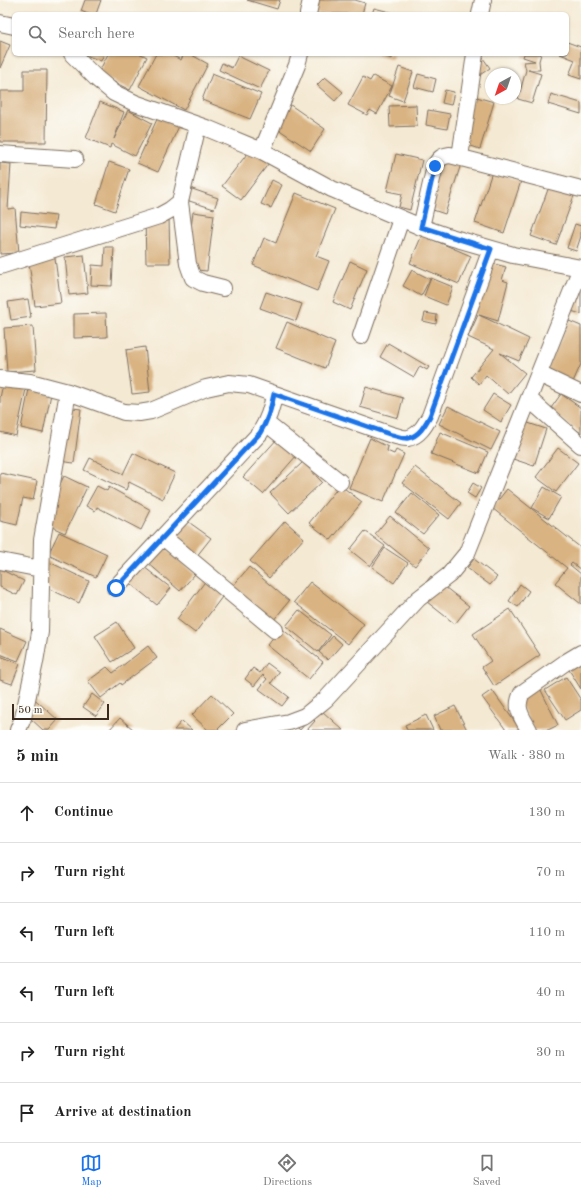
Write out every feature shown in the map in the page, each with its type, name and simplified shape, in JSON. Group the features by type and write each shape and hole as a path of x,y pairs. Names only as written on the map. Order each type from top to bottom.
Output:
{"street":[{"path":"309,12 312,0"},
{"path":"480,12 483,0"},
{"path":"0,23 12,26"},
{"path":"74,56 96,78 114,93 135,103 198,125 262,151 332,189 400,219 421,227 513,255 581,268 467,554 449,575 418,599 326,699 305,716 289,722 245,730"},
{"path":"262,151 298,65 300,56"},
{"path":"460,157 475,56"},
{"path":"198,125 180,202 188,264 193,278 203,283 223,288"},
{"path":"0,154 75,159"},
{"path":"421,227 435,166 439,159 444,156 450,155 460,157 581,189"},
{"path":"0,266 159,216 180,202"},
{"path":"361,336 400,219"},
{"path":"0,379 30,382 68,392 124,412 139,413 151,411 206,388 229,383 249,385 392,435 407,438 417,434 424,427 430,416 491,249"},
{"path":"539,374 581,394"},
{"path":"18,730 23,718 40,632 42,540 68,392"},
{"path":"116,588 260,433 271,412 274,394"},
{"path":"529,399 581,445"},
{"path":"266,423 340,482"},
{"path":"163,537 275,630"},
{"path":"0,561 42,568"},
{"path":"529,730 518,707 518,700 522,693 581,653"}],"building":[{"path":"85,0 101,0 97,12 81,11"},
{"path":"247,0 280,0 277,9"},
{"path":"313,0 355,0 365,3 363,12 310,12"},
{"path":"374,8 390,12 373,12"},
{"path":"0,41 10,45 0,68"},
{"path":"569,43 581,47 581,79 569,75 575,60 565,56 569,56"},
{"path":"88,56 103,56 101,61"},
{"path":"107,56 147,57 130,90 98,74"},
{"path":"155,56 173,56 181,60 183,56 194,56 208,64 184,110 139,86"},
{"path":"238,56 269,71 260,89 219,70 222,63 232,68"},
{"path":"382,56 393,56 392,59"},
{"path":"523,56 540,56 539,61 540,70 528,70 541,74 532,103 521,100 521,88 526,70 524,62 535,61"},
{"path":"483,58 490,68 485,68 485,71 474,79 467,69"},
{"path":"399,67 413,72 403,101 389,96"},
{"path":"24,70 47,70 46,142 0,142 0,91 24,91"},
{"path":"212,74 261,94 250,119 202,100"},
{"path":"418,74 436,79 433,92 414,87"},
{"path":"373,76 392,86 377,114 370,110 367,115 348,105 363,77 370,81"},
{"path":"325,77 343,92 335,101 317,85"},
{"path":"290,84 298,87 289,104 325,129 311,151 266,121"},
{"path":"445,90 454,92 451,105 442,103"},
{"path":"551,94 581,103 581,114 548,104"},
{"path":"473,96 485,99 485,104 493,104 480,149 459,142"},
{"path":"100,102 124,112 114,139 128,110 152,123 135,156 111,144 110,148 86,138"},
{"path":"416,105 417,126 390,127 389,106"},
{"path":"428,110 450,114 447,129 426,125"},
{"path":"158,117 179,126 158,172 137,163"},
{"path":"254,145 272,159 241,200 222,186"},
{"path":"396,154 422,160 410,210 399,207 402,194 387,191"},
{"path":"437,156 461,164 445,214 421,206"},
{"path":"109,162 129,169 115,211 96,204"},
{"path":"0,163 11,164 8,209 15,208 19,253 0,254"},
{"path":"492,172 521,181 504,233 475,223"},
{"path":"272,180 282,185 271,208 261,204"},
{"path":"550,184 575,193 556,245 531,236"},
{"path":"181,185 218,198 214,209 177,197"},
{"path":"296,193 335,209 316,256 329,261 317,291 253,265 264,238 276,243"},
{"path":"21,212 56,216 54,229 20,225"},
{"path":"193,212 214,215 207,271 186,269"},
{"path":"145,218 169,218 170,263 146,263"},
{"path":"575,224 581,226 581,236 576,251 567,248"},
{"path":"422,235 471,256 459,284 410,263"},
{"path":"105,247 114,247 112,286 91,285 92,265 104,266"},
{"path":"54,251 61,303 35,306 28,255"},
{"path":"84,255 88,293 69,295 65,257"},
{"path":"350,261 367,269 350,310 333,302"},
{"path":"487,262 506,267 502,280 508,282 498,321 479,315 529,339 519,361 500,353 525,373 508,394 486,375 479,384 471,377 494,349 468,337 478,315 473,314"},
{"path":"412,270 430,279 421,296 403,286"},
{"path":"581,276 581,314 568,310"},
{"path":"431,278 453,287 446,305 424,296"},
{"path":"266,292 302,304 296,321 260,308"},
{"path":"28,299 31,317 11,320 8,302"},
{"path":"106,313 107,337 74,338 74,314"},
{"path":"425,313 437,315 436,324 423,321"},
{"path":"569,321 581,326 581,364 573,382 547,370"},
{"path":"287,322 335,343 325,368 276,348"},
{"path":"33,326 36,370 7,372 4,328"},
{"path":"388,343 429,367 427,370 420,366 414,377 380,357"},
{"path":"145,347 150,392 132,394 126,350"},
{"path":"3,384 26,389 16,436 0,432 0,398"},
{"path":"366,387 403,398 398,418 360,407"},
{"path":"29,389 51,394 43,433 21,428"},
{"path":"493,394 511,405 501,422 483,410"},
{"path":"561,394 581,408 581,433 549,411"},
{"path":"57,406 81,409 74,463 51,460"},
{"path":"448,406 500,432 491,450 439,424"},
{"path":"519,420 546,429 534,466 507,457"},
{"path":"440,432 488,452 479,473 431,454"},
{"path":"278,438 297,455 263,494 243,477"},
{"path":"370,438 388,447 387,451 394,454 396,450 404,454 383,502 349,488"},
{"path":"558,448 578,463 556,492 536,477"},
{"path":"133,453 175,473 163,499 129,482 126,490 84,470 90,458 123,474"},
{"path":"303,462 322,482 289,513 270,493"},
{"path":"415,467 461,503 449,519 402,483"},
{"path":"0,473 37,481 33,500 23,498 17,525 0,521"},
{"path":"64,476 87,487 65,533 41,522"},
{"path":"473,483 481,488 475,498 467,493"},
{"path":"340,485 362,502 331,540 309,523"},
{"path":"97,486 107,491 109,487 151,510 141,530 97,507 95,511 86,506"},
{"path":"544,487 561,497 549,518 532,508"},
{"path":"507,489 581,548 581,570 572,563 570,565 581,574 581,604 555,583 567,568 492,508"},
{"path":"412,493 439,515 423,534 396,513"},
{"path":"390,516 429,548 415,566 375,534"},
{"path":"183,518 211,538 196,557 169,537"},
{"path":"285,521 304,538 269,578 250,561"},
{"path":"365,531 385,546 370,566 350,550"},
{"path":"59,532 107,554 96,577 48,555"},
{"path":"153,537 195,574 180,591 138,554"},
{"path":"385,548 408,563 394,583 372,567"},
{"path":"43,559 89,581 79,603 33,581"},
{"path":"474,559 497,577 490,585 467,568"},
{"path":"135,560 171,588 157,605 122,577"},
{"path":"249,567 289,601 273,621 232,587"},
{"path":"0,569 24,581 17,595 0,587"},
{"path":"431,576 469,606 455,624 417,594"},
{"path":"207,579 225,593 195,633 177,619"},
{"path":"310,582 364,624 348,644 294,602"},
{"path":"520,584 529,591 518,607 509,601"},
{"path":"510,609 540,655 494,686 482,667 491,661 473,634"},
{"path":"299,610 331,635 318,652 286,626"},
{"path":"117,622 134,648 112,662 95,636"},
{"path":"281,628 323,662 309,679 267,645"},
{"path":"0,629 27,641 18,661 0,654"},
{"path":"333,636 342,644 328,660 319,652"},
{"path":"148,646 157,658 101,698 88,681 107,667 113,673"},
{"path":"0,656 20,664 12,684 0,680"},
{"path":"581,656 581,689 566,665"},
{"path":"267,663 279,672 271,683 289,697 282,706 259,689 267,679 263,675 254,686 245,679 253,668 260,673"},
{"path":"566,677 581,700 581,710 565,720 545,690"},
{"path":"536,680 558,725 548,730 534,730 514,691"},
{"path":"492,690 519,728 516,730 506,730 482,697"},
{"path":"29,694 58,720 49,730 43,730 18,707"},
{"path":"92,694 105,704 96,716 83,707"},
{"path":"212,694 233,714 217,730 208,730 192,715"},
{"path":"311,701 343,730 307,730 315,721 311,717 300,730 292,723"},
{"path":"455,706 467,730 440,730 434,716"},
{"path":"426,715 433,730 407,730 405,725"},
{"path":"120,718 134,730 109,730"},
{"path":"182,721 192,730 174,730"}],"route":[{"path":"116,588 260,433 271,412 274,394 392,435 407,438 417,434 424,427 430,416 491,249 421,227 435,166"}]}
